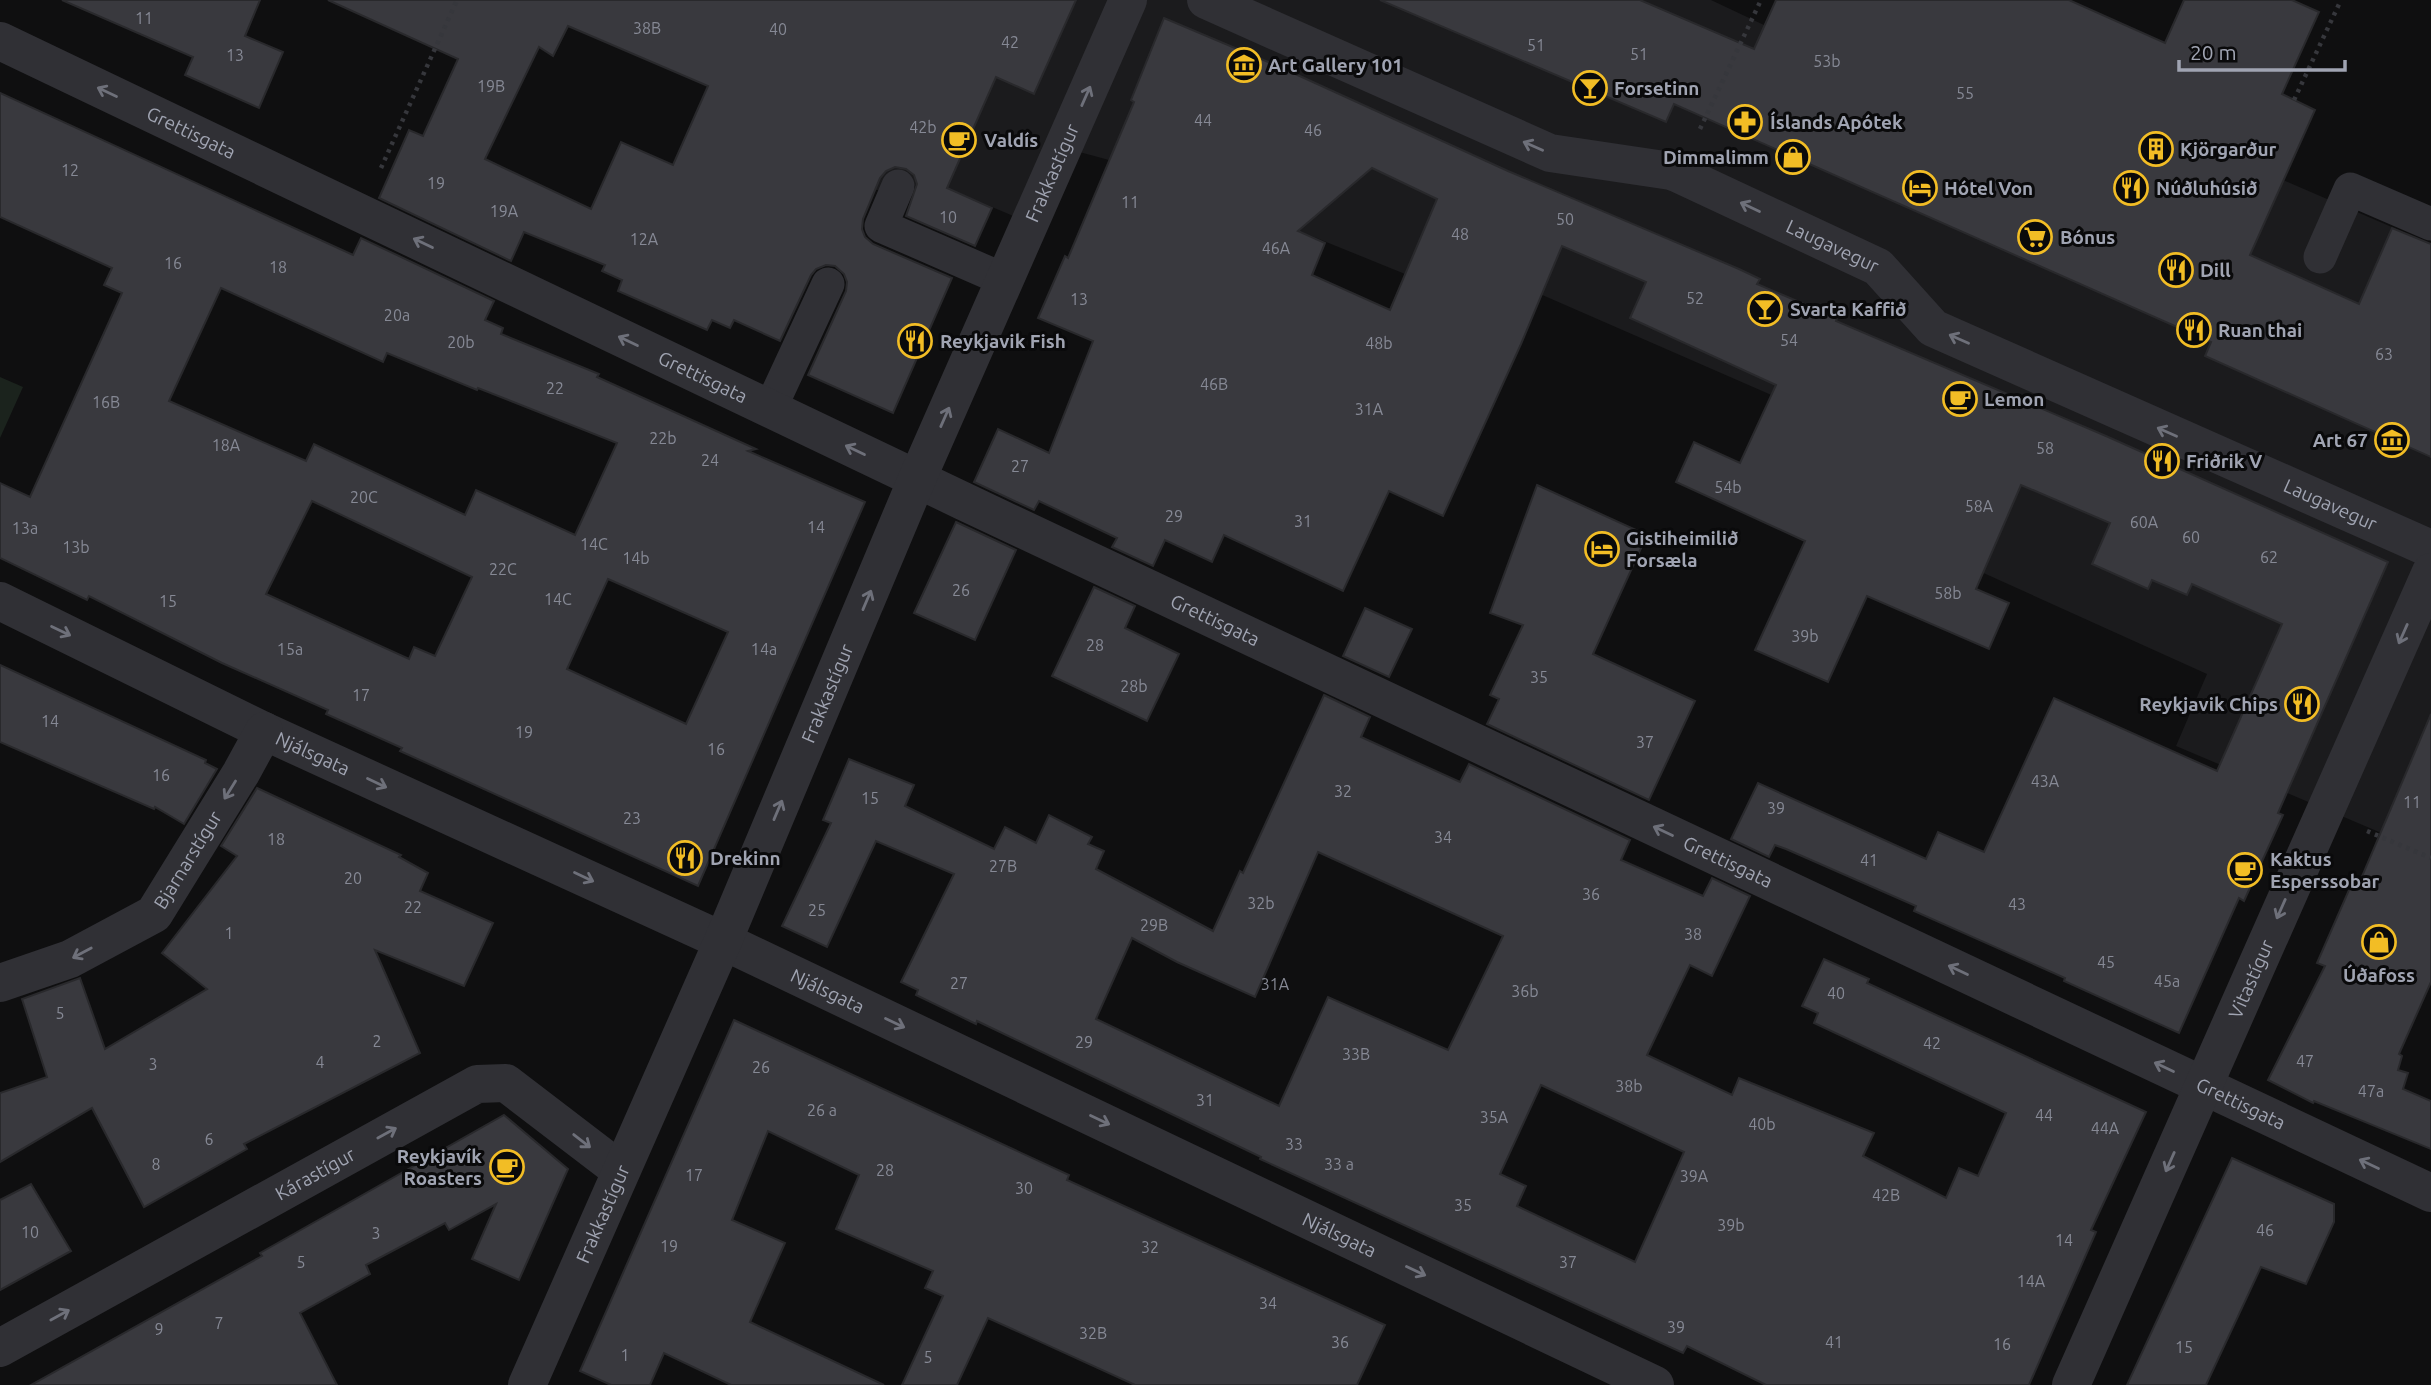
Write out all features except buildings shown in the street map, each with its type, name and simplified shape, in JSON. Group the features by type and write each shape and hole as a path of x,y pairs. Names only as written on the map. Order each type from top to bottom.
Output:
{"street":[{"name":"Frakkastígur","path":"527,1385 723,940 917,479 1128,0"},
{"name":"Laugavegur","path":"1206,0 1550,153 1679,174 1878,267 1933,328 2431,549"},
{"name":"Grettisgata","path":"0,41 917,479 2431,1193"},
{"name":"Vitastígur","path":"2071,1385 2431,572"},
{"name":"Njálsgata","path":"0,601 264,731 723,940 1655,1385"},
{"name":"Bjarnarstígur","path":"0,983 70,959 154,914 241,774 264,731"},
{"name":"Kárastígur","path":"0,1348 477,1084 506,1083 621,1171"}],"lane":[{"path":"898,186 881,226 1005,280"},
{"path":"2320,257 2350,189 2431,224"},
{"path":"770,409 828,284"}],"path":[{"path":"361,213 457,0"},
{"path":"1679,174 1761,0"},
{"path":"2294,100 2341,0"},
{"path":"2324,813 2431,858"}],"shaded area":[{"path":"737,0 1711,0 1764,25 1776,0 2069,0 2315,110 2283,180 2431,244 2431,854 2176,746 2207,674 1928,548 1751,439 1765,409 1780,415 1785,401 1483,269 1452,338 1389,310 1405,274 1245,209 1109,160 1072,150 1037,226 952,190 921,185 842,194"},
{"path":"0,377 23,387 0,438"}],"place":[{"name":"Art Gallery 101","path":"1244,65"},
{"name":"Forsetinn","path":"1590,88"},
{"name":"Íslands Apótek","path":"1745,122"},
{"name":"Valdís","path":"959,140"},
{"name":"Kjörgarður","path":"2156,149"},
{"name":"Dimmalimm","path":"1793,157"},
{"name":"Hótel Von","path":"1920,188"},
{"name":"Núðluhúsið","path":"2131,188"},
{"name":"Bónus","path":"2035,237"},
{"name":"Dill","path":"2176,270"},
{"name":"Svarta Kaffið","path":"1765,309"},
{"name":"Ruan thai","path":"2194,330"},
{"name":"Reykjavik Fish","path":"915,341"},
{"name":"Lemon","path":"1960,399"},
{"name":"Art 67","path":"2392,440"},
{"name":"Friðrik V","path":"2162,461"},
{"name":"Gistiheimilið Forsæla","path":"1602,549"},
{"name":"Reykjavik Chips","path":"2302,704"},
{"name":"Drekinn","path":"685,858"},
{"name":"Kaktus Esperssobar","path":"2245,870"},
{"name":"Úðafoss","path":"2379,942"},
{"name":"Reykjavík Roasters","path":"507,1167"}]}
